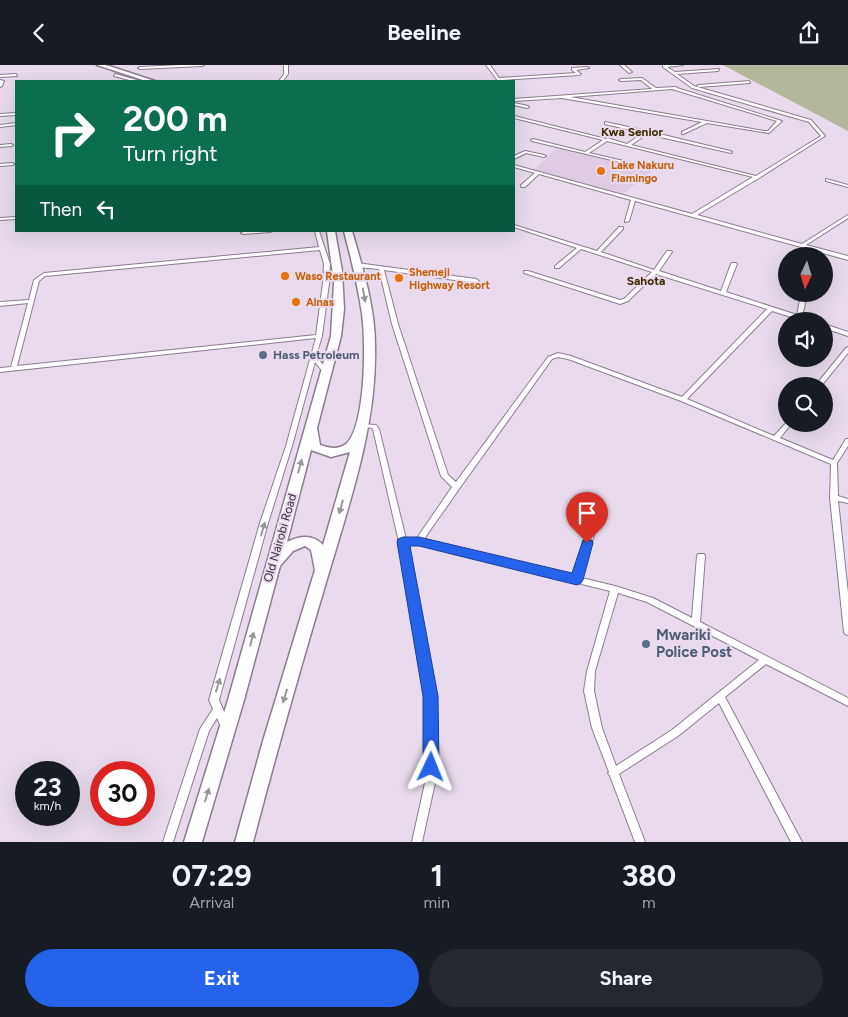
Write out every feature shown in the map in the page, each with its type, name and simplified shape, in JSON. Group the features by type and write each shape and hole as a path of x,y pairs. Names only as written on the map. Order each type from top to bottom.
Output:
{"highway":[{"path":"100,65 138,79"},
{"name":"Old Nairobi Road","path":"193,842 227,731 336,336 339,310 338,265 331,232"},
{"path":"244,842 259,784 331,546 362,428 370,360 370,335 364,293 348,232"},
{"path":"311,428 313,445 316,448 331,453 349,448 362,428"},
{"path":"271,571 282,551 295,543 305,542 316,547 320,556 322,571"}],"street":[{"path":"140,68 202,65"},
{"path":"282,80 286,74 286,65"},
{"path":"488,65 500,80 579,74 574,69 587,68"},
{"path":"622,65 630,72"},
{"path":"681,65 664,67 693,87 810,121 823,136 693,215"},
{"path":"675,73 718,70"},
{"path":"0,76 16,75"},
{"path":"115,75 138,79"},
{"path":"621,80 642,79 655,89"},
{"path":"0,81 2,81 0,86"},
{"path":"516,99 749,83"},
{"path":"672,88 778,120 802,118"},
{"path":"559,96 767,133 779,122 778,120"},
{"path":"515,104 527,107"},
{"path":"0,115 15,114"},
{"path":"515,117 757,177"},
{"path":"733,127 740,121"},
{"path":"683,133 706,122"},
{"path":"606,123 730,151"},
{"path":"0,126 15,124"},
{"path":"628,145 646,132"},
{"path":"586,153 608,139"},
{"path":"533,140 642,167"},
{"path":"0,146 11,145"},
{"path":"515,157 524,152 544,156"},
{"path":"0,165 12,164"},
{"path":"515,166 848,257"},
{"path":"523,186 538,173"},
{"path":"828,180 848,185"},
{"path":"627,221 633,199"},
{"path":"803,245 848,216"},
{"path":"0,219 15,218"},
{"path":"515,226 780,312"},
{"path":"598,253 621,229"},
{"path":"243,233 256,232"},
{"path":"227,731 214,700 264,523 289,446 319,336 327,278 327,264 317,232"},
{"path":"557,267 581,247"},
{"path":"14,368 37,280 44,275 322,248"},
{"path":"526,272 620,302 626,300 656,271 669,252"},
{"path":"723,293 734,264"},
{"path":"357,265 476,281"},
{"path":"381,268 395,324 445,476 456,487"},
{"path":"0,304 31,301"},
{"path":"683,400 771,309"},
{"path":"833,329 848,333"},
{"path":"0,370 319,336"},
{"path":"825,377 848,349"},
{"path":"419,541 456,487 553,356 558,355 569,357 683,400 834,463"},
{"path":"313,356 325,371"},
{"path":"362,428 370,425 376,429 403,542 430,696 432,733 430,783 417,842"},
{"path":"775,439 781,432"},
{"path":"848,441 834,463 834,498 848,632"},
{"path":"834,498 848,501"},
{"path":"577,580 598,506"},
{"path":"403,542 419,541 650,599 848,702"},
{"path":"696,624 701,556"},
{"path":"614,589 591,671 589,691 597,728 640,842"},
{"path":"613,773 676,733 765,659"},
{"path":"720,696 797,842"},
{"path":"168,842 205,729 217,711"}],"shaded area":[{"path":"557,147 653,170 623,194 532,170 540,165"}],"green space":[{"path":"723,65 848,65 848,131"}],"place":[{"name":"Lake Nakuru Flamingo","path":"601,171"},
{"name":"Waso Restaurant","path":"285,276"},
{"name":"Shemeji Highway Resort","path":"399,278"},
{"name":"Alnas","path":"296,302"},
{"name":"Hass Petroleum","path":"263,355"},
{"name":"Mwariki Police Post","path":"646,644"}],"district":[{"name":"Kwa Senior","path":"632,132"},
{"name":"Sahota","path":"646,281"}],"route":[{"path":"431,767 430,696 403,542 419,541 577,580 587,543"}]}
